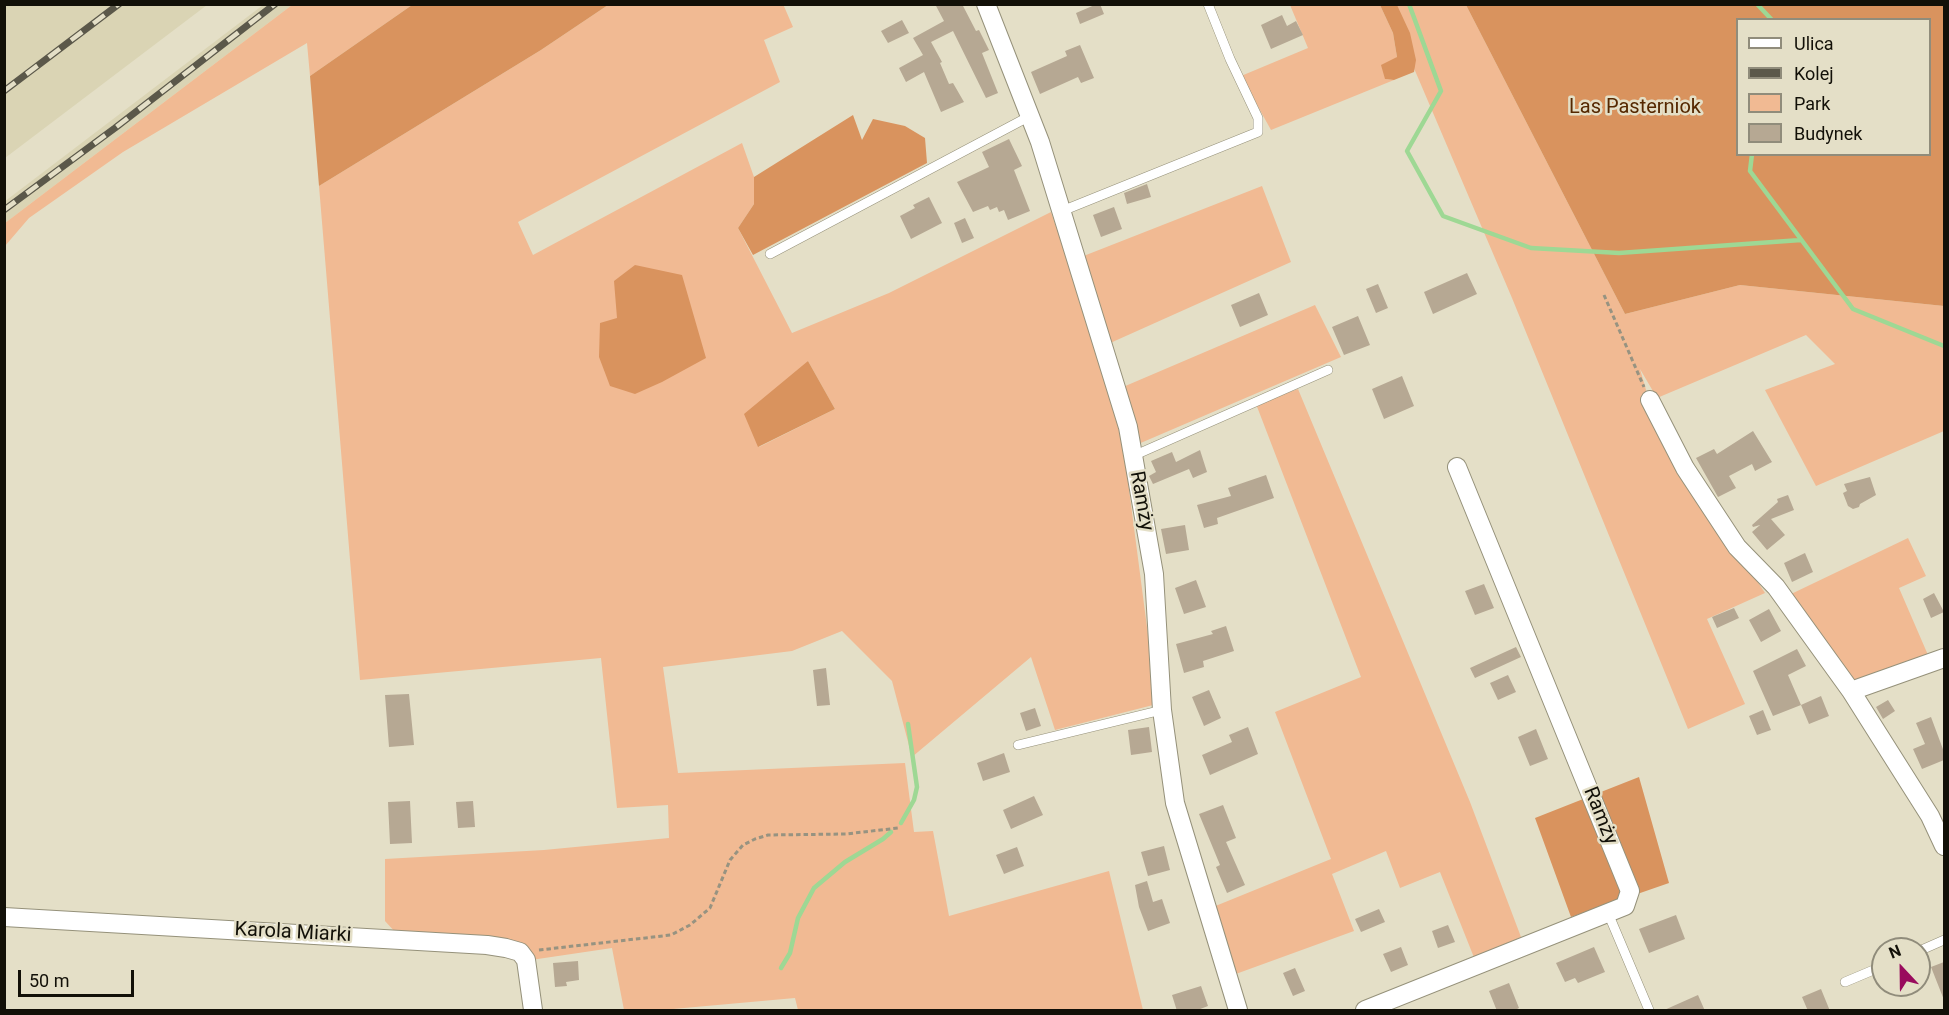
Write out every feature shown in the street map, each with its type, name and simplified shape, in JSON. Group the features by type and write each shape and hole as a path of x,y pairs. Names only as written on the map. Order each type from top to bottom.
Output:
{"street":[{"name":"Ramży","path":"986,4 1040,142 1128,427 1154,574 1162,710 1175,803 1238,1011"},
{"path":"1650,400 1685,468 1737,547 1776,587 1851,692 1930,816 1944,846"},
{"name":"Ramży","path":"1365,1011 1625,906 1630,891 1457,467"},
{"path":"1851,692 1944,658"},
{"name":"Karola Miarki","path":"4,917 487,945 520,952"},
{"path":"520,952 526,960 529,973 533,1011"}],"lane":[{"path":"1062,211 1258,132 1258,118 1230,59 1208,4"},
{"path":"770,254 1030,116"},
{"path":"1133,456 1328,370"},
{"path":"1018,745 1162,710"},
{"path":"1608,913 1649,1011"},
{"path":"1845,982 1871,971"}],"path":[{"path":"1604,295 1650,400"},
{"path":"520,952 671,935 690,925 710,908 730,860 743,845 755,839 768,835 846,834 897,828"}],"shaded area":[{"path":"5,4 207,4 207,5 5,158"},
{"path":"263,5 292,5 5,223 4,202"}],"green space":[{"path":"783,4 793,27 764,40 780,82 518,222 533,255 742,143 754,177 754,204 738,228 792,333 889,293 1051,212 1095,340 1121,428 1157,704 1055,730 1031,657 912,757 892,681 842,631 792,651 663,667 678,773 905,763 914,832 933,831 949,916 1109,871 1143,1010 798,1010 795,998 662,1010 624,1010 612,948 531,960 396,933 385,921 385,859 544,850 669,838 668,805 617,808 601,658 360,680 319,186 541,50 608,5","holes":["808,361 835,409 759,447"]},
{"path":"292,5 412,5 310,76 307,43 123,152 29,218 5,246 5,223"},
{"path":"412,5 608,5 541,50 319,186 310,76"},
{"path":"1290,5 1380,5 1393,33 1397,57 1385,79 1394,80 1271,130 1241,76 1308,48"},
{"path":"1380,5 1397,5 1410,33 1416,60 1414,72 1394,80 1385,79 1381,65 1397,57 1393,33"},
{"path":"1387,5 1466,5 1625,314 1740,285 1944,306 1944,431 1816,486 1765,390 1835,364 1806,335 1657,398 1640,369 1657,428 1765,593 1707,619 1745,704 1688,729 1512,298"},
{"name":"Las Pasterniok","path":"1466,5 1944,5 1944,306 1740,285 1625,314"},
{"path":"853,115 862,140 873,119 905,126 925,138 927,163 753,255 738,228 754,204 754,177"},
{"path":"1262,186 1291,262 1108,344 1081,257"},
{"path":"635,265 682,275 706,358 635,394 610,386 599,357 600,323 617,318 614,281"},
{"path":"1315,305 1341,357 1136,445 1123,387"},
{"path":"808,361 835,409 758,447 744,414"},
{"path":"1298,389 1470,802 1521,937 1475,960 1440,872 1400,888 1386,851 1332,874 1354,931 1233,975 1213,907 1331,859 1275,712 1361,677 1256,404"},
{"path":"1908,538 1926,576 1899,588 1928,655 1854,682 1789,595"},
{"path":"1639,777 1669,883 1571,917 1535,818"}],"building":[{"path":"935,4 962,4 989,50 982,53 998,93 986,98 953,31 931,42 942,62 940,63 949,84 953,83 964,102 941,112 924,72 906,82 899,68 923,55 913,38 944,21"},
{"path":"1100,4 1104,14 1080,24 1076,13"},
{"path":"1282,15 1287,26 1296,21 1303,35 1271,49 1261,25"},
{"path":"902,20 909,33 888,43 881,31"},
{"path":"1080,45 1094,78 1081,83 1078,77 1040,94 1031,72 1067,56 1065,51"},
{"path":"1009,139 1022,166 1014,170 1030,211 1008,220 1004,210 999,212 997,207 990,210 988,206 973,212 957,182 989,167 982,152"},
{"path":"1147,184 1151,197 1127,204 1124,193"},
{"path":"929,197 942,223 911,239 900,216 915,208 913,205"},
{"path":"1114,207 1122,229 1101,237 1093,215"},
{"path":"965,218 974,238 962,243 954,223"},
{"path":"1467,273 1477,294 1433,314 1424,292"},
{"path":"1378,284 1388,308 1376,313 1366,289"},
{"path":"1259,293 1268,315 1240,327 1231,305"},
{"path":"1358,316 1370,345 1344,355 1332,327"},
{"path":"1402,376 1414,406 1384,419 1372,389"},
{"path":"1753,431 1772,462 1755,471 1752,464 1729,476 1736,488 1718,497 1696,458 1714,449 1717,454"},
{"path":"1200,450 1207,472 1193,478 1189,469 1153,484 1149,476 1156,472 1151,461 1172,452 1176,462"},
{"path":"1266,475 1274,498 1217,518 1218,524 1204,528 1197,505 1231,496 1228,488"},
{"path":"1870,477 1876,495 1860,504 1859,507 1853,509 1848,506 1843,493 1847,491 1844,484"},
{"path":"1788,495 1794,510 1771,519 1785,535 1767,550 1752,532 1760,525 1753,527 1752,525 1778,502 1777,499"},
{"path":"1185,525 1189,550 1166,554 1161,529"},
{"path":"1805,553 1813,572 1792,582 1784,563"},
{"path":"1196,580 1206,607 1184,614 1175,588"},
{"path":"1484,584 1494,608 1475,615 1465,591"},
{"path":"1934,593 1944,612 1931,618 1923,599"},
{"path":"1734,608 1739,618 1717,628 1712,617"},
{"path":"1769,609 1781,631 1761,642 1749,620"},
{"path":"1226,626 1234,651 1203,661 1204,667 1184,673 1176,644 1213,634 1211,631"},
{"path":"1516,647 1521,657 1475,678 1470,668"},
{"path":"1797,649 1806,666 1788,675 1801,705 1773,716 1753,671"},
{"path":"826,668 830,705 817,706 813,670"},
{"path":"1508,675 1516,692 1498,700 1490,683"},
{"path":"1209,690 1221,718 1204,726 1192,697"},
{"path":"409,694 414,745 389,747 385,695"},
{"path":"1821,696 1829,716 1809,724 1801,705"},
{"path":"1888,700 1895,711 1883,719 1876,707"},
{"path":"1035,708 1041,726 1026,731 1020,713"},
{"path":"1763,710 1771,730 1757,735 1749,716"},
{"path":"1931,717 1944,752 1944,760 1922,769 1913,749 1925,744 1916,723"},
{"path":"1149,727 1152,752 1131,755 1128,730"},
{"path":"1248,727 1258,754 1210,775 1202,755 1232,742 1229,735"},
{"path":"1536,729 1548,759 1530,766 1518,737"},
{"path":"1004,753 1010,772 983,781 977,763"},
{"path":"1034,796 1043,815 1011,829 1003,810"},
{"path":"410,801 412,843 390,844 388,802"},
{"path":"473,801 475,827 458,828 456,802"},
{"path":"1223,805 1236,838 1226,842 1245,885 1227,893 1216,867 1220,865 1199,814"},
{"path":"1164,846 1170,870 1148,876 1141,852"},
{"path":"1017,847 1024,866 1004,874 996,855"},
{"path":"1147,881 1153,902 1162,899 1170,923 1148,931 1139,907 1135,885"},
{"path":"1379,909 1385,922 1361,932 1355,919"},
{"path":"1676,915 1685,939 1649,953 1639,929"},
{"path":"1448,925 1455,942 1438,948 1432,931"},
{"path":"1401,947 1408,965 1391,972 1383,954"},
{"path":"1594,947 1605,972 1578,983 1575,978 1565,982 1556,963"},
{"path":"578,961 579,980 566,982 567,986 555,987 553,963"},
{"path":"1944,962 1944,1000 1931,967"},
{"path":"1295,968 1305,991 1293,996 1283,973"},
{"path":"1509,983 1519,1008 1513,1011 1497,1011 1489,991"},
{"path":"1201,986 1208,1006 1195,1011 1177,1011 1172,995"},
{"path":"1821,989 1830,1011 1808,1011 1802,997"},
{"path":"1698,995 1705,1011 1662,1011"}],"waterway":[{"path":"1409,4 1441,91 1407,151 1443,216 1531,248 1619,253 1801,240"},
{"path":"1757,4 1770,18"},
{"path":"1752,156 1750,171 1853,309 1944,346"},
{"path":"901,823 914,800 917,787 908,724"},
{"path":"781,968 790,953 798,918 814,888 845,862 891,832"}],"railway":[{"path":"4,91 119,4"},
{"path":"4,210 115,128 275,4"}]}
